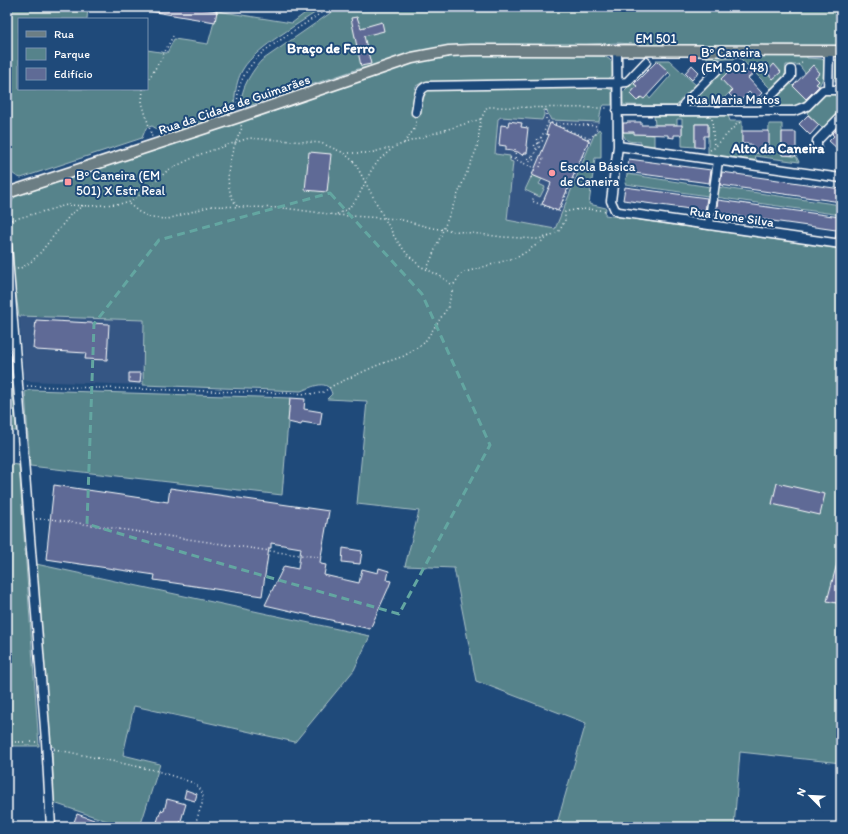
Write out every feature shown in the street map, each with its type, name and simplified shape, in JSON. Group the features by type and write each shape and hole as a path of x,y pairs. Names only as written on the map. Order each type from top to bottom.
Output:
{"main road":[{"name":"Rua da Cidade de Guimarães","path":"7,192 239,117 412,58 449,51 471,50"},
{"name":"EM 501","path":"471,50 841,51"}],"street":[{"path":"617,51 618,146 611,201 615,210 619,212"},
{"path":"829,51 828,90 841,90"},
{"path":"416,114 420,92 422,88 427,86 605,84 627,82 646,62"},
{"path":"684,111 684,104 717,70 717,64"},
{"path":"765,111 766,101 790,76 791,70"},
{"name":"Rua Maria Matos","path":"617,110 794,111 807,106 823,90 828,90"},
{"path":"817,147 817,141 841,116"},
{"path":"618,146 841,178"},
{"path":"709,225 718,161"},
{"name":"Rua Ivone Silva","path":"619,212 840,243"},
{"path":"840,243 841,232"},
{"path":"7,245 19,386 51,827"}],"path":[{"path":"237,206 232,199 228,184 230,159 235,142 242,128 237,100 242,77 248,68 264,51 330,7"},
{"path":"148,80 161,60 173,36"},
{"path":"798,65 806,57"},
{"path":"143,90 142,102 155,144"},
{"path":"427,269 478,148 481,119 487,107 617,110"},
{"path":"546,110 546,120 590,139"},
{"path":"404,143 415,128 416,114"},
{"path":"711,116 714,148"},
{"path":"344,153 370,152 394,147 481,119"},
{"path":"527,165 534,160 533,157 537,149 540,147 539,143 542,141 541,138 549,121"},
{"path":"535,195 532,201 559,212 590,139 596,133 598,126 551,122"},
{"path":"708,151 714,148 738,124 742,122"},
{"path":"11,220 67,205 128,203 144,192 168,170 201,154 249,138 321,143 344,153 355,163 395,238 407,254 420,266 440,276 451,284 452,291 448,307 424,343 404,356 378,365 316,394 19,386"},
{"path":"336,215 348,209 358,197 371,171 379,160 394,147"},
{"path":"515,149 516,160"},
{"path":"510,158 535,168 531,178"},
{"path":"540,167 543,158"},
{"path":"128,203 138,212 151,218 168,219 210,206 284,208 336,215 398,219 432,228 503,237 538,239 550,236"},
{"path":"9,275 23,268 32,261 71,214 84,205"},
{"path":"451,284 454,284 462,273 518,256 560,230 565,220 565,212 591,209 619,212"},
{"path":"29,519 50,519 298,555 323,557"},
{"path":"7,742 46,745 54,749 154,770 194,783 201,790 203,795 202,804 194,827"}],"highlighted area":[{"path":"330,193 422,294 490,445 399,614 87,524 94,324 159,240"}],"shaded area":[{"name":"Escola Básica de Caneira","path":"489,109 601,110 594,148 555,229 507,220 513,162 485,160"},
{"path":"19,316 144,320 143,385 27,381 24,379"}],"green space":[{"path":"7,7 88,7 87,18 18,18 18,90 148,90 148,50 167,53 174,39 208,44 217,11 292,23 313,7 324,7 292,27 258,52 249,61 243,69 239,79 236,89 234,108 230,114 163,136 162,132 152,126 146,128 142,138 21,178 12,173 8,166"},
{"path":"339,7 841,7 841,46 716,49 617,43 449,51 358,69 246,107 243,106 242,95 244,88 250,76 261,61"},
{"path":"600,54 612,62 612,76 608,79 423,82 416,86 411,115 419,117 422,94 428,89 604,87 612,90 612,105 604,105 601,110 599,122 551,120 547,110 544,110 542,120 501,117 498,119 495,154 510,156 510,161 513,162 507,220 555,229 594,135 599,129 601,132 601,158 595,158 589,204 606,208 605,215 841,249 841,763 740,752 734,827 556,827 586,723 476,681 454,568 405,566 419,511 357,504 367,401 327,399 332,394 327,386 323,385 301,391 143,385 144,320 19,316 12,265 9,212 12,201 18,193 113,164 391,68 432,58 469,55"},
{"path":"806,55 807,58 822,59 824,61 823,78 819,86 816,84 818,81 815,77 813,66 805,73 799,65 786,65 785,76 772,90 741,59 736,57 734,59 707,59 707,56"},
{"path":"836,59 841,59 841,81 835,81"},
{"path":"656,60 669,60 697,86 676,106 624,105 623,92 633,82 637,86 630,94 637,101 641,97 647,95 650,99 671,75"},
{"path":"725,69 728,72 721,79 732,90 724,98 730,104 694,106 694,99"},
{"path":"790,83 807,100 796,106 774,107 774,98"},
{"path":"841,94 841,111 823,129 807,113 823,95"},
{"path":"728,115 730,121 742,121 742,152 768,154 769,124 782,124 782,155 796,156 799,162 755,156 757,162 708,154 708,124 695,124 695,147 682,146 682,119 677,119 677,125 655,125 654,116"},
{"path":"622,132 654,135 654,147 641,145 641,142 628,141"},
{"path":"627,174 710,187 708,196 625,184"},
{"path":"532,175 542,179 539,184 545,187 540,197 525,190"},
{"path":"717,187 841,205 841,215 715,197"},
{"path":"7,318 16,431 7,431"},
{"path":"30,390 290,398 282,495 30,466 25,392"},
{"path":"7,464 19,465 39,746 7,746"},
{"path":"36,564 370,636 354,670 295,742 134,706 123,755 160,764 140,827 119,827 119,825 54,803 52,753 54,751 54,747 51,746"}],"building":[{"path":"149,7 192,7 217,11 215,22 149,11"},
{"path":"357,17 361,28 382,22 384,31 364,36 371,64 361,66 351,18"},
{"path":"657,61 669,72 644,99 641,97 637,101 630,94 637,86 634,84"},
{"path":"734,63 744,73 749,68 754,73 748,78 762,93 756,99 749,92 738,103 729,94 732,91 721,79"},
{"path":"774,64 781,72 773,79 767,72"},
{"path":"692,65 699,72 692,80 685,73"},
{"path":"813,65 820,73 815,77 819,81 816,84 819,86 806,99 793,86"},
{"path":"808,115 819,125 810,135 799,124"},
{"path":"509,121 522,123 521,127 528,128 526,146 528,147 527,153 522,155 518,152 506,150 506,146 499,145 501,125 508,126"},
{"path":"641,122 641,125 682,125 682,135 674,135 674,138 668,137 668,135 634,134 634,132 623,132 623,123"},
{"path":"550,123 589,140 558,211 542,204 551,183 532,175 549,135 546,134"},
{"path":"695,124 708,124 708,136 704,136 704,148 695,147"},
{"path":"841,125 841,152 829,141 834,136 832,134"},
{"path":"742,131 769,131 769,146 761,146 760,153 751,152 751,144 742,144"},
{"path":"782,132 796,132 796,156 782,155"},
{"path":"309,152 331,154 327,192 305,190"},
{"path":"629,159 711,170 709,183 627,172"},
{"path":"722,172 841,189 841,202 720,185"},
{"path":"625,187 707,198 705,211 623,200"},
{"path":"718,200 840,217 839,227 836,230 716,213"},
{"path":"36,320 109,324 107,360 85,359 86,353 36,350 33,348"},
{"path":"129,373 141,373 140,383 129,382"},
{"path":"290,398 305,399 304,409 322,412 320,425 302,422 301,425 288,422"},
{"path":"777,483 825,494 820,515 772,504"},
{"path":"54,485 168,502 170,488 329,511 320,562 321,564 326,565 324,575 359,583 362,569 378,573 379,568 389,571 387,580 391,581 370,629 265,605 284,566 298,569 301,548 271,543 262,596 154,580 155,575 46,559"},
{"path":"343,548 362,551 360,564 342,562"},
{"path":"839,556 841,556 841,604 827,601"},
{"path":"186,790 197,794 195,801 184,798"},
{"path":"167,799 186,804 178,827 163,827 156,825 161,810 164,811"},
{"path":"77,814 100,822 98,827 88,827 74,822"}],"place":[{"name":"Bº Caneira (EM 501 48)","path":"693,59"},
{"name":"Escola Básica de Caneira","path":"552,173"},
{"name":"Bº Caneira (EM 501) X Estr Real","path":"68,182"}],"district":[{"name":"Braço de Ferro","path":"331,48"},
{"name":"Alto da Caneira","path":"778,148"}]}
